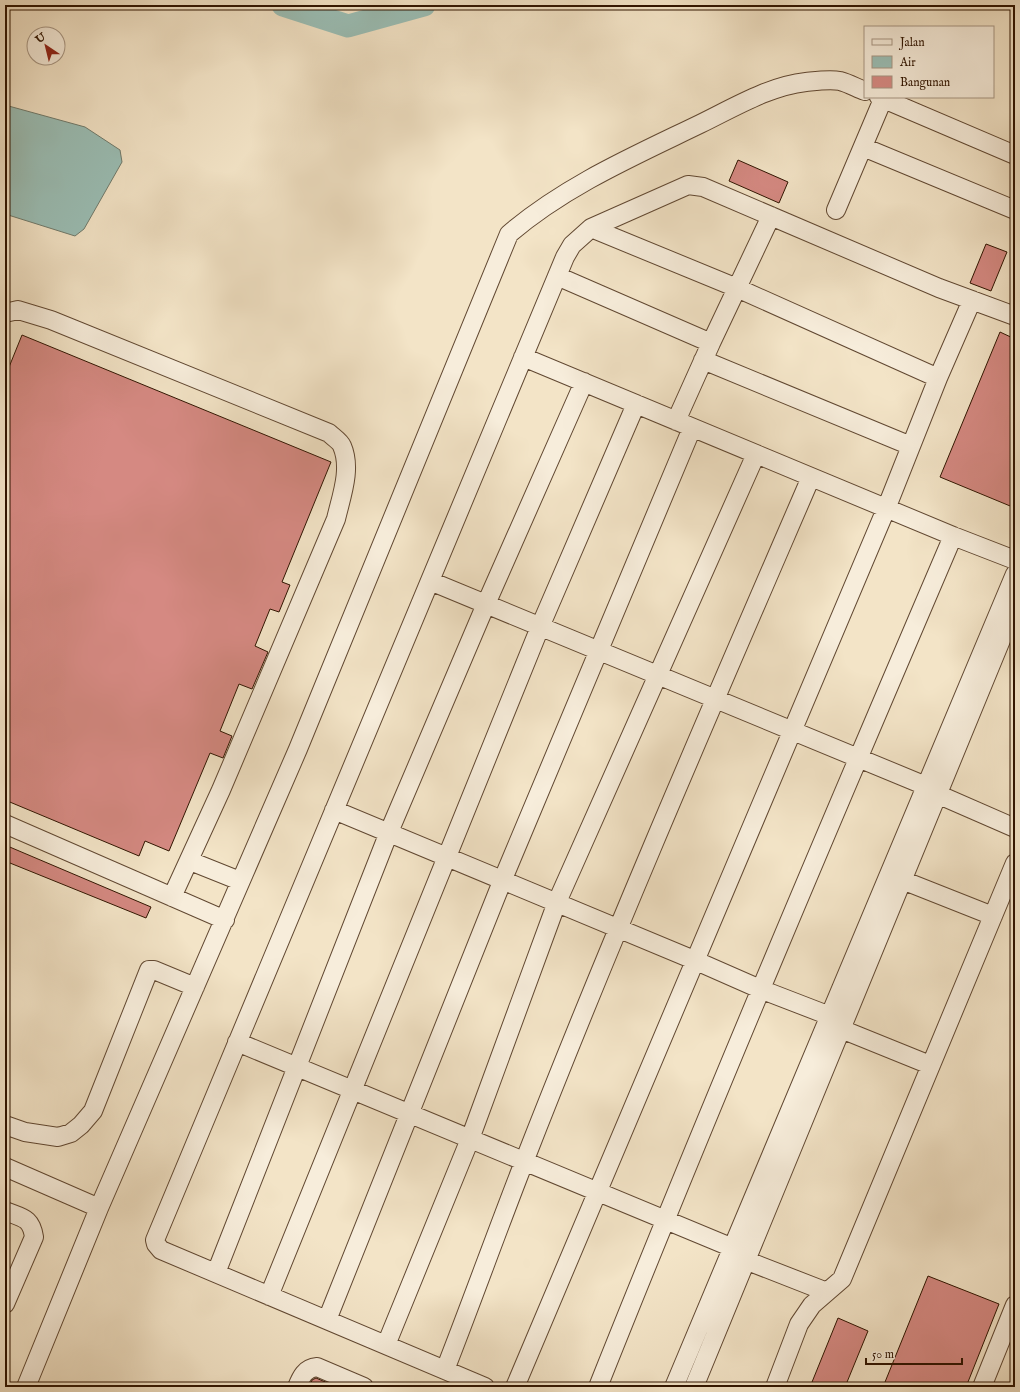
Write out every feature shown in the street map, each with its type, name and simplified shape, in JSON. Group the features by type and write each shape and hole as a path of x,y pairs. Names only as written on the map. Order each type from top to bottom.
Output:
{"lane":[{"path":"26,1387 99,1208 298,749 509,234 534,213 562,195 648,150 755,98 783,87 806,82 840,81 864,92"},
{"path":"836,210 863,147 881,98 1015,156"},
{"path":"863,147 1015,210"},
{"path":"485,1387 162,1250 156,1244 155,1240 523,357 572,244 591,228 688,185 703,187 972,300 1015,316"},
{"path":"327,1320 503,879 599,652 684,424 704,360 771,216"},
{"path":"591,228 737,288 938,378"},
{"path":"557,276 711,343"},
{"path":"515,1387 694,960 886,509 938,378 972,300"},
{"path":"5,313 18,310 51,320 329,433 342,445 346,462 344,485 336,519 190,861 172,897"},
{"path":"523,357 886,509 1015,560"},
{"path":"704,360 911,446"},
{"path":"216,1273 389,832 486,604 584,382"},
{"path":"270,1296 446,855 540,627 636,404"},
{"path":"386,1345 470,1139 557,902 756,454"},
{"path":"445,1370 524,1161 619,929 715,699 811,477"},
{"path":"598,1387 760,989 953,536"},
{"path":"694,1387 745,1260 835,1023 931,790 1015,574"},
{"path":"430,581 858,758 1015,828"},
{"path":"674,1387 733,1248 835,1023 902,880 931,790 1015,606"},
{"path":"334,810 446,855 694,960 930,1065"},
{"path":"5,824 225,920"},
{"path":"190,861 240,881"},
{"path":"774,1387 799,1324 812,1305 842,1279 1015,862"},
{"path":"902,880 993,916"},
{"path":"5,1125 25,1132 47,1137 58,1137 71,1133 93,1111 149,970 154,970 194,987"},
{"path":"237,1042 733,1248"},
{"path":"5,1167 99,1208"},
{"path":"5,1211 29,1221 32,1226 34,1237 5,1304"},
{"path":"745,1260 827,1292"},
{"path":"982,1387 1015,1305"},
{"path":"298,1387 303,1374 309,1369 317,1367 364,1387"}],"water":[{"path":"5,105 85,127 120,150 122,162 84,229 75,236 5,214"}],"building":[{"path":"738,160 788,182 779,203 729,181"},
{"path":"986,244 1007,252 991,291 970,283"},
{"path":"1000,332 1015,339 1015,508 940,477"},
{"path":"22,335 331,462 282,582 290,585 279,612 270,609 255,646 268,652 252,689 239,684 220,731 232,736 223,758 210,753 169,851 145,841 139,856 5,800 5,377"},
{"path":"5,845 151,907 146,918 5,861"},
{"path":"928,1276 999,1304 966,1387 883,1387"},
{"path":"838,1318 868,1331 845,1387 810,1387"},
{"path":"316,1378 337,1387 309,1387 312,1380"}],"waterway":[{"path":"283,5 348,26 424,5"}]}
